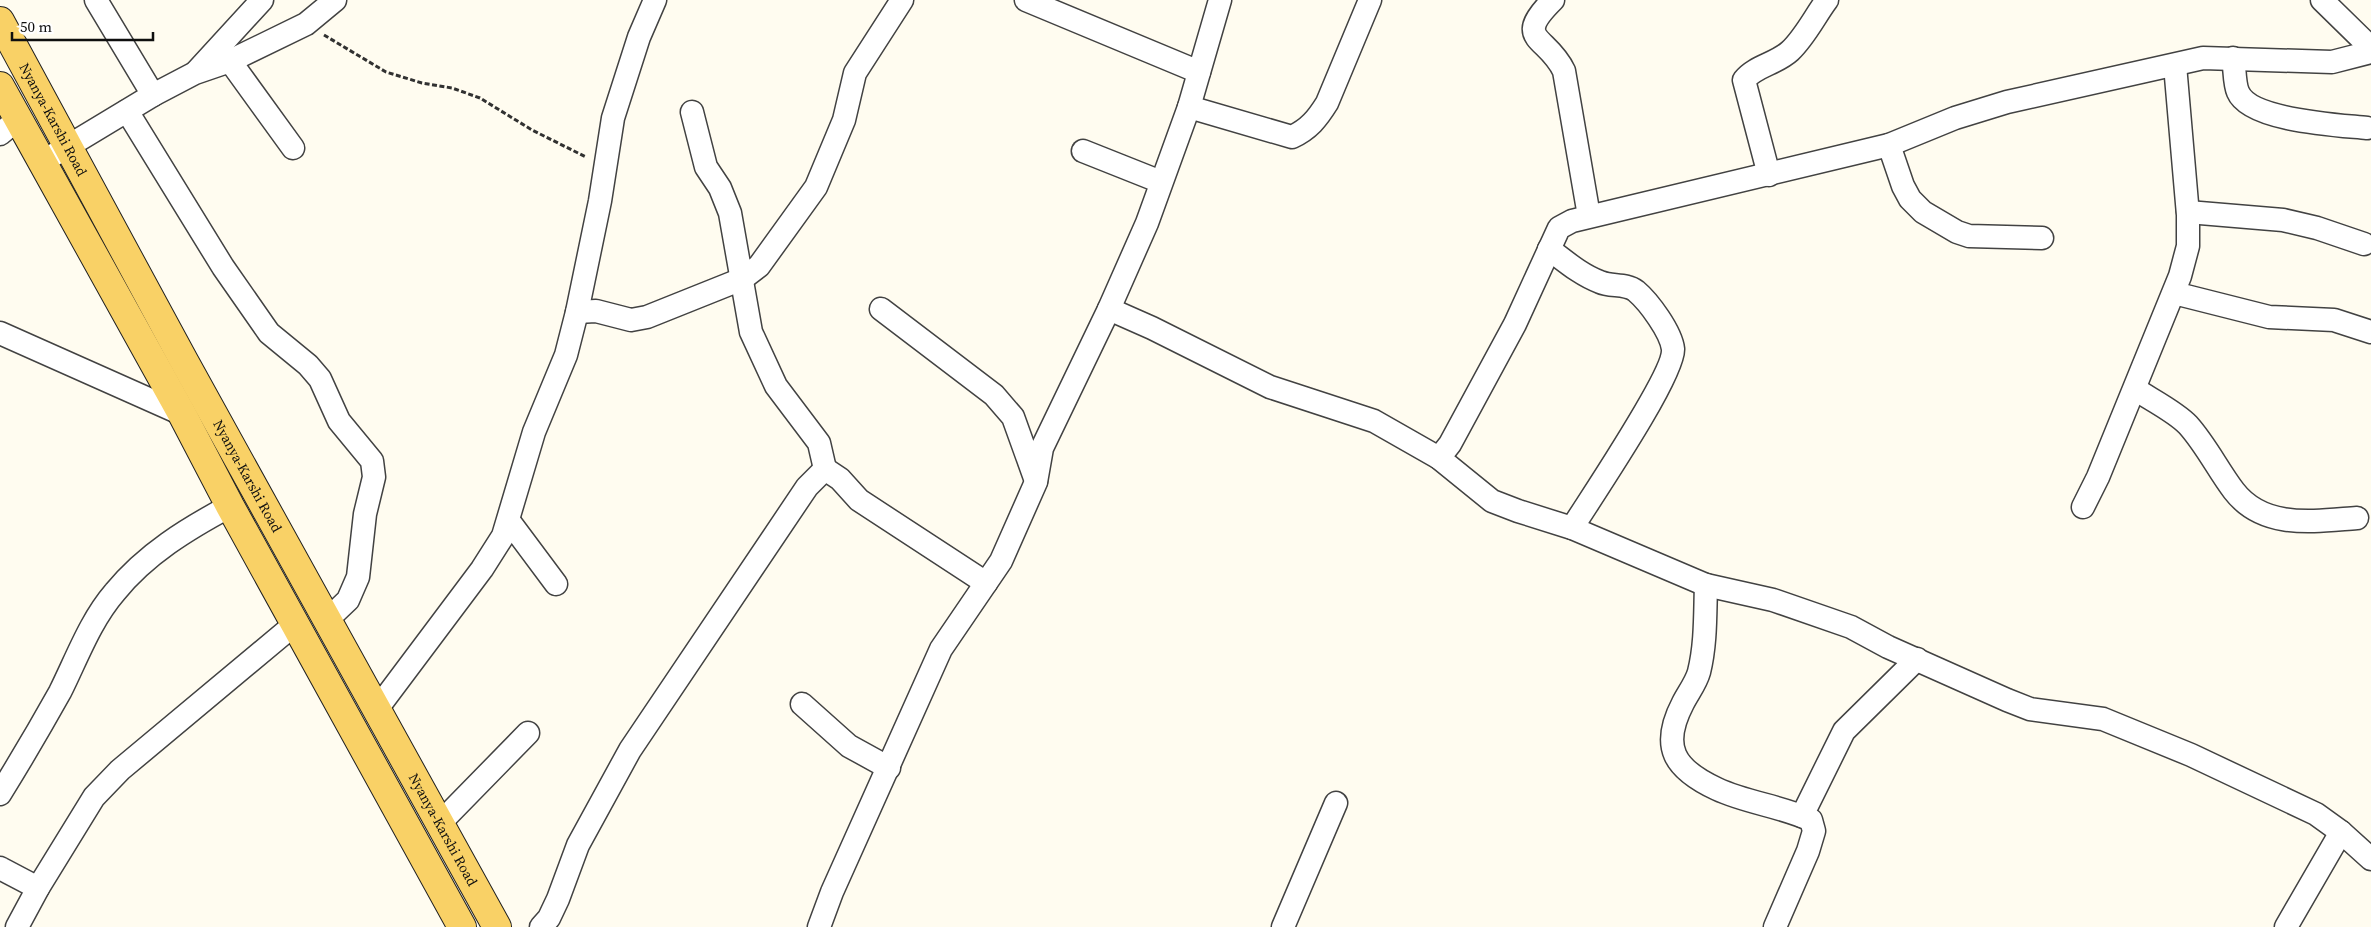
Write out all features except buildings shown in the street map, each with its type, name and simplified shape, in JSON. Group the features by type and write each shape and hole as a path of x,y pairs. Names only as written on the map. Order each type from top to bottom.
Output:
{"main road":[{"name":"Nyanya-Karshi Road","path":"0,21 497,927"},
{"name":"Nyanya-Karshi Road","path":"0,86 9,126 42,162 462,927"}],"street":[{"path":"96,0 153,95"},
{"path":"42,162 153,95 195,74 230,61 306,24 336,0"},
{"path":"377,709 482,569 503,536 509,521 516,490 534,432 566,355 578,312 600,201 613,118 639,36 655,0"},
{"path":"578,312 596,311 631,320 639,319 669,309 742,279 759,266 816,186 844,120 856,73 902,0"},
{"path":"1026,0 1199,72"},
{"path":"819,927 832,892 941,650 1001,561 1036,482 1042,448 1109,309 1147,223 1189,107 1220,0"},
{"path":"1189,107 1292,137 1306,130 1318,118 1327,103 1370,0"},
{"path":"1553,0 1538,15 1533,24 1534,35 1559,60 1564,71 1589,216"},
{"path":"1769,174 1744,80 1750,73 1774,63 1791,50 1827,0"},
{"path":"2322,0 2371,48"},
{"path":"195,74 259,1"},
{"path":"1439,458 1450,444 1515,324 1559,228 1572,221 1889,145 1955,118 2007,102 2203,58 2332,62 2371,52"},
{"path":"2233,58 2238,92 2254,107 2276,116 2368,128"},
{"path":"230,61 293,148"},
{"path":"2083,507 2098,477 2174,293 2188,246 2188,212 2175,65"},
{"path":"127,112 223,267 269,333 308,365 320,379 338,421 372,461 374,477 365,514 358,578 348,600 327,620"},
{"path":"692,112 706,167 720,188 730,213 751,332 776,386 819,443 825,469 840,479 859,500 986,583"},
{"path":"1889,145 1903,186 1910,199 1924,212 1957,232 1969,236 2042,238"},
{"path":"1084,151 1161,182"},
{"path":"2188,212 2282,220 2317,228 2364,244"},
{"path":"1549,249 1581,273 1601,283 1620,285 1635,290 1649,304 1668,334 1673,349 1671,365 1639,422 1572,528"},
{"path":"2174,293 2269,317 2334,320 2371,332"},
{"path":"1109,309 1152,328 1270,387 1374,421 1439,458 1492,500 1518,511 1572,528 1706,585 1772,600 1851,627 1888,647 1977,688 2030,709 2103,719 2198,758 2316,814 2341,832 2371,859"},
{"path":"881,310 994,395 1013,417 1036,482"},
{"path":"0,332 182,414"},
{"path":"2135,389 2187,424 2235,493 2258,511 2279,520 2300,522 2357,518"},
{"path":"541,927 558,899 578,845 630,750 807,487 825,469"},
{"path":"0,794 59,692 98,615 114,592 160,548 193,526 230,506"},
{"path":"509,521 556,584"},
{"path":"1706,585 1704,649 1698,675 1674,720 1671,741 1676,760 1692,776 1719,790 1811,820 1814,831 1775,927"},
{"path":"17,927 38,888 94,797 120,770 295,624"},
{"path":"1802,816 1844,731 1917,659"},
{"path":"802,704 849,746 889,768"},
{"path":"440,823 528,733"},
{"path":"1283,927 1336,803"},
{"path":"2286,927 2341,832"},
{"path":"0,868 38,888"}],"path":[{"path":"306,24 386,72 422,83 452,88 480,98 532,130 605,166"}]}
